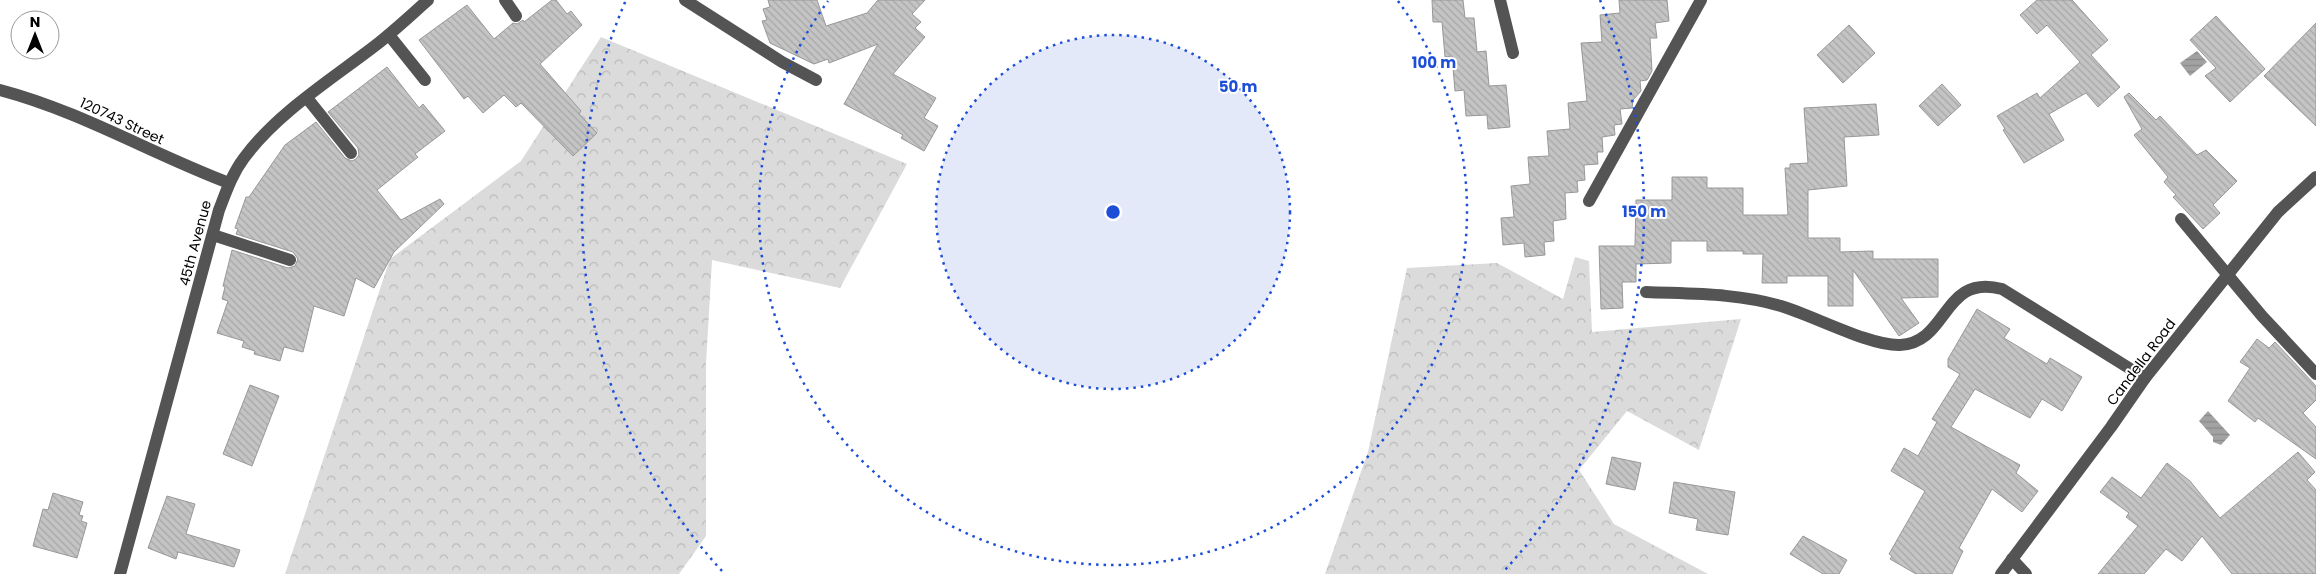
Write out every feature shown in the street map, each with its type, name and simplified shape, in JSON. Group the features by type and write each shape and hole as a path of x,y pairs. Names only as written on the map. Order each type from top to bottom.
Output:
{"street":[{"name":"45th Avenue","path":"120,574 229,183 243,158 269,129 389,35 428,0"},
{"path":"505,0 516,16"},
{"path":"685,0 782,62 816,80"},
{"path":"1500,0 1513,53"},
{"path":"1589,200 1701,0"},
{"path":"389,35 425,80"},
{"name":"120743 Street","path":"0,90 51,106 180,165 229,183"},
{"path":"307,98 351,153"},
{"name":"Candella Road","path":"2001,574 2111,428 2144,378 2278,212 2316,176"},
{"path":"2181,219 2227,276 2316,374"},
{"path":"213,235 290,260"},
{"path":"1646,292 1748,298 1782,306 1864,336 1899,345 1916,341 1926,335 1962,292 1974,286 1991,286 2002,289 2144,378"},
{"path":"2012,559 2026,574"}],"green space":[{"path":"601,37 907,164 840,288 712,260 706,364 706,536 679,574 285,574 390,259 521,161"},
{"path":"1575,257 1589,261 1592,332 1741,319 1699,450 1627,411 1579,470 1614,524 1708,574 1325,574 1368,452 1407,268 1497,263 1563,299"}],"shaded area":[{"path":"2197,51 2207,62 2190,76 2180,63"},
{"path":"2208,411 2230,435 2221,445 2213,442 2213,437 2199,421"}],"building":[{"path":"552,0 556,0 567,14 571,11 582,25 540,64 581,111 579,114 597,133 573,156 521,103 516,107 504,95 483,113 468,96 464,99 419,40 467,5 494,39 513,23 517,24 523,20 524,22"},
{"path":"768,0 817,0 826,26 867,13 878,0 925,0 912,14 921,22 915,28 925,37 893,74 936,98 924,118 938,126 924,151 901,138 903,135 844,104 878,44 829,63 828,59 814,64 770,43 762,21 767,20 763,9 770,7"},
{"path":"1432,0 1463,0 1465,18 1474,18 1477,52 1486,51 1489,86 1506,85 1510,127 1488,129 1487,115 1466,116 1464,90 1455,91 1452,56 1445,57 1442,22 1433,22"},
{"path":"1619,0 1667,0 1669,21 1655,23 1657,38 1650,38 1652,71 1647,80 1640,81 1641,91 1633,100 1632,108 1620,109 1622,124 1614,125 1615,135 1602,137 1603,152 1597,152 1598,164 1584,165 1585,180 1577,181 1578,192 1565,193 1566,219 1553,221 1554,241 1544,242 1545,255 1525,257 1524,243 1503,245 1501,218 1514,217 1511,186 1530,184 1528,157 1549,156 1547,131 1570,129 1568,103 1587,101 1581,43 1602,42 1600,15 1620,13"},
{"path":"2037,0 2072,0 2108,40 2091,55 2120,87 2098,107 2086,93 2049,114 2064,140 2024,163 2003,130 2005,129 1997,116 2037,93 2040,98 2080,62 2047,25 2037,34 2020,15"},
{"path":"2216,16 2265,69 2230,102 2205,76 2216,68 2190,40"},
{"path":"2316,23 2316,126 2264,76"},
{"path":"1849,25 1875,53 1843,83 1817,55"},
{"path":"387,67 419,108 423,104 445,131 415,154 418,157 377,190 401,220 440,199 444,204 394,252 374,288 356,278 344,316 314,306 303,352 284,347 280,361 254,354 255,351 242,347 244,341 217,333 228,301 222,299 225,287 223,286 232,250 288,268 295,266 298,259 293,252 236,234 238,229 235,228 246,197 249,197 285,145 316,122 345,158 352,161 356,159 359,155 358,148 328,112"},
{"path":"1942,84 1961,105 1938,126 1919,106"},
{"path":"2129,93 2156,120 2160,116 2197,155 2206,150 2237,181 2213,205 2220,213 2203,229 2173,197 2176,195 2164,182 2168,177 2134,135 2142,129 2124,97"},
{"path":"1876,104 1879,135 1844,137 1847,186 1808,190 1808,238 1840,238 1840,252 1873,251 1873,259 1938,259 1938,297 1901,298 1919,323 1899,336 1853,270 1853,306 1828,306 1828,276 1787,276 1787,283 1762,283 1763,254 1743,254 1743,251 1707,251 1707,241 1671,241 1671,263 1636,264 1636,282 1622,282 1623,308 1601,309 1599,246 1635,246 1636,200 1672,200 1672,177 1707,177 1707,188 1743,188 1743,215 1788,215 1785,168 1790,168 1790,164 1808,163 1804,108"},
{"path":"1977,309 2010,329 2004,338 2047,364 2050,358 2082,377 2062,411 2042,399 2030,418 1975,389 1951,427 2020,465 2016,473 2038,491 2022,512 1992,489 1959,548 1963,551 1952,574 1916,574 1890,559 1892,556 1889,554 1925,491 1891,471 1904,448 1918,456 1937,422 1932,419 1960,374 1948,367 1948,359"},
{"path":"2257,339 2269,348 2275,342 2316,386 2316,400 2303,413 2316,427 2316,459 2258,418 2255,422 2228,401 2250,368 2240,362"},
{"path":"250,385 279,396 252,466 223,454"},
{"path":"2298,452 2315,472 2307,480 2316,490 2316,574 2232,574 2202,536 2182,561 2166,549 2144,574 2098,574 2138,526 2126,517 2129,513 2100,492 2112,477 2141,498 2167,463 2190,481 2220,518"},
{"path":"1612,457 1641,463 1635,490 1606,484"},
{"path":"1674,482 1735,492 1728,535 1696,530 1698,519 1669,513"},
{"path":"53,493 83,502 79,515 83,516 81,521 87,523 77,558 33,546 43,509 48,510"},
{"path":"167,496 195,504 186,534 240,550 234,567 178,552 176,559 148,548"},
{"path":"1803,536 1847,560 1839,574 1823,574 1790,554"}]}
